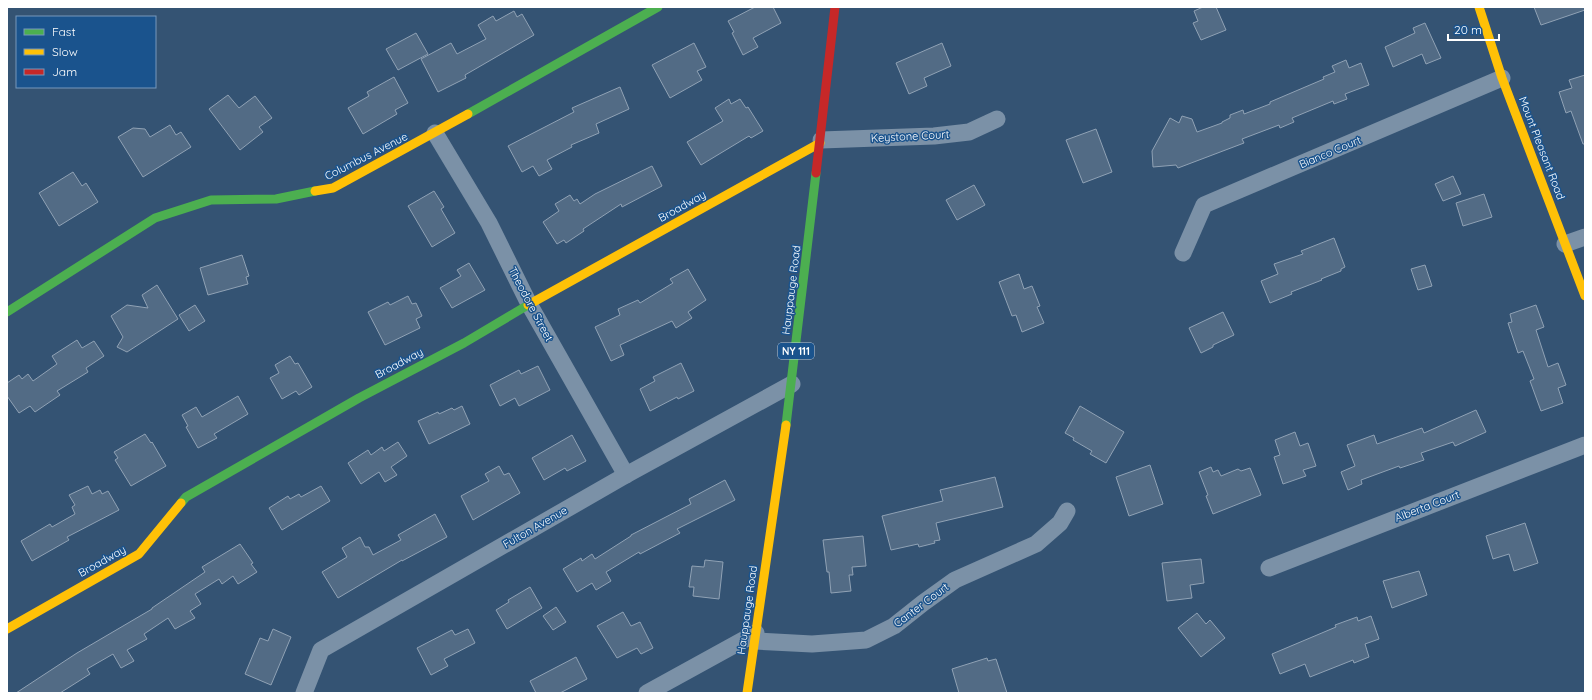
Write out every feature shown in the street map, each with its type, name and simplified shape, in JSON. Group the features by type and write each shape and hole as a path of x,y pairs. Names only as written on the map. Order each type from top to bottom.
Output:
{"street":[{"name":"Columbus Avenue","path":"7,312 155,218 211,200 276,199 333,188 436,133 658,7"},
{"name":"Hauppauge Road","path":"747,693 792,384 835,7"},
{"name":"Mount Pleasant Road","path":"1479,7 1502,78 1585,296"},
{"name":"Bianco Court","path":"1183,253 1204,205 1502,78"},
{"name":"Keystone Court","path":"820,142 934,136 969,132 997,119"},
{"name":"Theodore Street","path":"436,133 489,223 529,304 626,475"},
{"name":"Broadway","path":"7,629 138,554 186,497 359,398 464,343 529,304 820,142"},
{"path":"1565,244 1585,237"},
{"name":"Fulton Avenue","path":"304,693 321,650 626,475 792,384"},
{"name":"Alberta Court","path":"1269,568 1585,445"},
{"name":"Canter Court","path":"756,637 812,644 866,640 894,626 955,580 1036,544 1060,524 1068,511"},
{"path":"647,693 756,637"}],"building":[{"path":"755,7 773,7 781,23 753,38 758,47 743,55 728,21"},
{"path":"1203,7 1216,7 1226,30 1201,40 1193,23 1198,21 1194,11"},
{"path":"1534,7 1585,7 1585,10 1541,25"},
{"path":"514,11 517,17 522,14 534,35 465,75 466,78 438,92 421,59 451,43 457,54 486,39 478,25 493,16 496,21"},
{"path":"1425,23 1441,58 1426,64 1422,54 1393,67 1385,47 1415,33 1413,28"},
{"path":"416,33 428,54 398,70 386,49"},
{"path":"694,43 706,67 697,71 702,80 670,98 652,65"},
{"path":"942,43 951,66 924,78 927,86 909,94 896,63"},
{"path":"1346,60 1349,68 1361,63 1369,85 1345,94 1347,99 1334,104 1333,101 1292,118 1294,122 1280,128 1279,125 1242,139 1244,143 1178,168 1176,165 1153,167 1152,151 1170,118 1179,123 1182,116 1192,119 1197,132 1222,123 1230,118 1230,115 1243,110 1244,114 1270,104 1270,102 1324,79 1323,77 1335,72 1332,66"},
{"path":"1585,75 1585,144 1583,144 1571,111 1566,113 1559,92 1572,88 1569,80"},
{"path":"394,77 408,103 395,110 397,114 363,134 348,108 369,96 367,92"},
{"path":"620,87 629,109 596,124 599,133 571,145 572,147 547,160 552,169 539,176 533,166 522,172 508,146 574,112 572,108"},
{"path":"228,95 239,108 255,96 272,118 259,127 263,132 240,150 209,109"},
{"path":"729,99 731,104 740,99 746,108 748,107 763,131 751,138 749,136 701,165 687,142 723,121 715,108"},
{"path":"170,125 176,135 181,132 191,147 143,177 118,137 133,128 145,129 150,137"},
{"path":"1096,129 1112,172 1083,183 1066,140"},
{"path":"652,166 662,186 622,207 621,204 583,229 584,231 566,243 564,240 557,244 543,222 559,211 555,204 570,195 574,201 577,199 580,204 595,194"},
{"path":"73,172 82,186 86,183 98,202 59,226 39,193"},
{"path":"1453,176 1461,194 1443,201 1435,184"},
{"path":"974,185 985,205 957,220 946,200"},
{"path":"434,191 444,207 441,209 455,233 432,247 408,206"},
{"path":"1484,194 1492,217 1463,226 1456,203"},
{"path":"1334,238 1345,267 1341,269 1341,271 1291,292 1292,294 1270,303 1261,281 1278,274 1274,264 1303,254 1301,251"},
{"path":"242,255 249,276 246,277 248,284 208,295 200,268"},
{"path":"469,263 485,290 452,308 440,288 461,276 457,270"},
{"path":"1425,265 1432,286 1418,290 1411,269"},
{"path":"688,269 706,300 688,312 692,318 676,328 672,321 620,345 624,355 611,361 595,327 620,315 618,309 638,300 640,303 673,283 670,279"},
{"path":"1019,274 1024,289 1032,286 1040,306 1037,307 1044,323 1022,332 1016,315 1012,316 999,282"},
{"path":"157,285 178,319 127,352 117,347 123,337 111,316 127,305 148,308 142,295"},
{"path":"408,296 412,304 416,303 422,316 416,319 420,328 385,345 368,312 388,302 390,305"},
{"path":"195,305 205,321 189,331 179,315"},
{"path":"1536,305 1544,327 1536,330 1548,367 1558,363 1566,385 1558,388 1563,403 1541,411 1530,381 1534,379 1523,351 1518,353 1508,323 1512,322 1510,314"},
{"path":"1223,312 1234,335 1213,345 1213,347 1201,353 1189,328"},
{"path":"77,340 82,348 94,341 104,356 86,368 88,372 57,391 60,395 35,412 30,406 19,413 7,396 7,383 19,375 22,379 28,374 33,381 57,364 52,356"},
{"path":"290,356 295,364 298,363 312,387 299,395 296,391 282,399 270,378 279,373 275,365"},
{"path":"681,363 694,391 678,399 677,397 650,411 640,389 655,381 653,377"},
{"path":"538,366 550,390 519,406 515,398 500,406 490,385 519,370 521,374"},
{"path":"238,396 248,414 214,434 217,438 198,448 186,427 188,426 182,415 196,407 202,417"},
{"path":"462,406 470,424 429,444 418,421 438,412 439,414 452,408 454,410"},
{"path":"1080,406 1124,432 1106,463 1090,454 1092,451 1073,440 1074,438 1065,433"},
{"path":"1476,410 1486,432 1455,446 1453,442 1421,453 1424,460 1400,468 1399,466 1361,480 1362,484 1348,490 1341,472 1355,466 1347,445 1374,435 1377,444 1422,428 1424,433"},
{"path":"1295,432 1300,446 1308,443 1316,466 1303,470 1306,476 1283,484 1274,457 1280,455 1275,440"},
{"path":"145,434 151,443 152,442 166,466 131,486 115,460 118,458 114,452"},
{"path":"572,435 586,461 567,471 565,468 544,480 532,458"},
{"path":"398,442 407,456 391,467 397,475 385,482 379,472 361,484 348,463 368,450 371,455 382,447 384,451"},
{"path":"1150,465 1163,504 1129,516 1116,477"},
{"path":"499,466 504,475 509,473 520,493 473,520 461,496 489,481 485,474"},
{"path":"1211,467 1213,472 1218,470 1221,476 1238,469 1241,471 1250,468 1261,495 1213,514 1206,496 1208,495 1199,472"},
{"path":"995,477 1003,507 936,523 940,540 934,541 935,543 919,547 918,544 891,550 882,516 943,501 940,490"},
{"path":"725,480 735,500 677,529 680,533 640,554 639,552 606,572 611,581 596,590 592,583 577,592 563,569 581,558 582,561 592,554 595,559 631,535 691,504 689,499"},
{"path":"88,486 92,494 100,490 102,494 108,491 119,510 67,537 69,540 32,561 21,541 50,524 52,527 75,514 72,507 75,505 69,495"},
{"path":"321,486 330,501 282,530 269,508 288,496 290,499 299,494 301,497"},
{"path":"435,514 447,537 402,560 338,598 322,572 347,557 342,548 360,537 365,547 369,547 373,555 401,540 398,535"},
{"path":"1525,523 1538,563 1514,571 1509,554 1493,559 1486,536"},
{"path":"863,536 866,566 852,567 853,575 849,575 851,591 831,593 823,540"},
{"path":"240,544 253,563 251,564 257,572 238,584 233,576 222,584 219,579 195,594 201,604 190,611 195,618 175,629 168,618 144,634 147,639 127,650 134,661 121,668 113,654 87,669 90,674 60,693 16,693 77,653 152,609 205,572 202,567"},
{"path":"1201,559 1204,583 1190,585 1192,598 1167,601 1162,563"},
{"path":"705,560 723,562 719,599 693,596 694,587 689,587 692,566 704,567"},
{"path":"1419,571 1427,595 1392,608 1383,581"},
{"path":"530,587 542,608 507,629 496,610 509,602 508,600"},
{"path":"556,607 566,622 553,630 543,616"},
{"path":"623,612 631,626 640,622 653,648 641,654 637,648 617,658 597,626"},
{"path":"1197,613 1206,624 1210,620 1225,638 1201,657 1178,628"},
{"path":"1371,616 1379,639 1365,644 1369,657 1354,663 1353,660 1310,677 1305,664 1280,674 1272,654 1336,627 1335,625 1357,617 1358,621"},
{"path":"273,629 291,637 271,685 245,674 260,638 268,641"},
{"path":"468,629 475,643 444,659 448,666 431,675 417,648 452,630 455,635"},
{"path":"576,657 587,679 560,693 536,693 530,681"},
{"path":"987,658 988,661 996,659 1007,693 959,693 952,669"}],"traffic: fast":[{"path":"468,114 658,7"},
{"path":"786,425 816,173"},
{"path":"7,312 155,218 211,200 276,199 315,191"},
{"path":"181,503 186,497 359,398 464,343 528,305"}],"traffic: slow":[{"path":"1479,7 1502,78 1585,296"},
{"path":"315,191 333,188 468,114"},
{"path":"528,305 820,143"},
{"path":"747,693 786,425"},
{"path":"7,629 139,554 181,503"}],"traffic: jam":[{"path":"816,173 835,7"}]}
